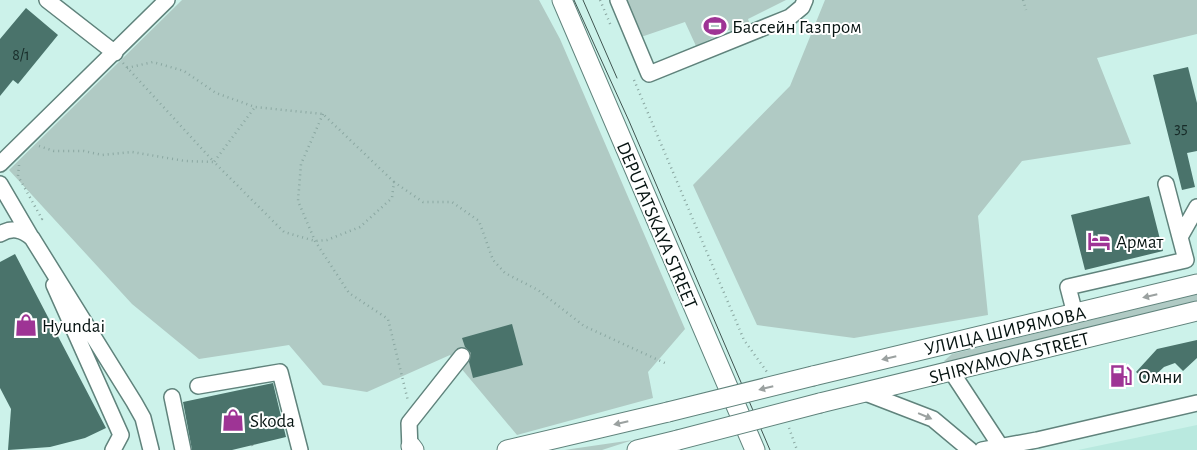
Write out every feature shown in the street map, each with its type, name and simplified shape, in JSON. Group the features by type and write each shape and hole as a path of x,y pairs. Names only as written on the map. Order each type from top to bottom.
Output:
{"main road":[{"name":"DEPUTATSKAYA STREET","path":"562,0 755,450"},
{"name":"УЛИЦА ШИРЯМОВА","path":"506,450 1197,284"},
{"name":"SHIRYAMOVA STREET","path":"637,450 863,392 1197,311"},
{"path":"911,353 918,379"}],"street":[{"path":"47,0 119,58"},
{"path":"0,164 119,58 167,0"},
{"path":"618,0 649,74 790,16 802,7 805,0"},
{"path":"0,184 134,402 142,418 150,450"},
{"path":"1074,314 1068,287 1186,260 1166,184"},
{"path":"1180,237 1197,207"},
{"path":"0,234 16,230 30,234"},
{"path":"45,257 55,289 121,436 113,450"},
{"path":"412,449 409,423 462,356"},
{"path":"951,371 1001,447"},
{"path":"198,386 280,372 300,450"},
{"path":"863,392 933,419 970,450"},
{"path":"172,397 183,450"},
{"path":"982,450 1038,445 1197,403"}],"path":[{"path":"600,0 612,28"},
{"path":"1023,0 1026,10"},
{"path":"119,58 214,162 284,232 315,241 327,240 360,227 392,198 394,182"},
{"path":"127,68 153,62 184,71 216,93 255,107 322,114 394,182 423,202 452,202 479,221 493,260 505,273 538,290 584,326 667,364"},
{"path":"631,74 744,340 766,369 770,378"},
{"path":"214,162 255,107"},
{"path":"322,114 301,164 298,201 315,241 349,292 388,319 392,345 407,394 409,423"},
{"path":"32,149 45,139"},
{"path":"38,146 54,151 84,151 102,155 132,152 185,161 214,162"},
{"path":"19,162 18,176 42,219 30,234"},
{"path":"787,423 797,450"},
{"path":"252,445 253,450"}],"shaded area":[{"path":"182,0 539,0 560,39 685,329 648,372 653,398 517,435 450,355 367,392 323,385 289,345 199,359 132,304 9,170"},
{"name":"Бассейн Газпром","path":"627,0 786,0 748,19 749,22 733,33 729,30 696,46 685,22 641,37"},
{"path":"825,0 1197,0 1197,34 1097,58 1131,144 1022,161 978,216 988,315 854,338 757,325 693,185 790,86"},
{"path":"1197,294 1197,306 954,364 944,361 952,354"},
{"path":"1197,425 1197,450 1078,450"},
{"path":"633,440 602,450 565,450 571,449"}],"building":[{"path":"26,8 58,35 18,84 13,80 0,96 0,39"},
{"path":"1188,67 1197,103 1197,151 1187,153 1195,187 1182,190 1153,75"},
{"path":"1149,196 1163,251 1085,270 1071,215"},
{"name":"Hyundai","path":"15,254 106,428 85,438 50,447 8,450 11,409 0,388 0,262"},
{"path":"512,324 523,365 473,378 469,362 471,353 465,347 462,338"},
{"path":"1197,340 1197,358 1183,371 1175,363 1164,367 1148,382 1136,372 1157,349"},
{"name":"Skoda","path":"273,383 286,437 232,450 192,450 183,402"}],"tram line":[{"path":"574,0 629,121 770,450"},
{"path":"583,0 617,78"}],"place":[{"name":"Бассейн Газпром","path":"715,26"},
{"name":"Армат","path":"1099,241"},
{"name":"Hyundai","path":"26,325"},
{"name":"Омни","path":"1121,376"},
{"name":"Skoda","path":"233,420"}]}
